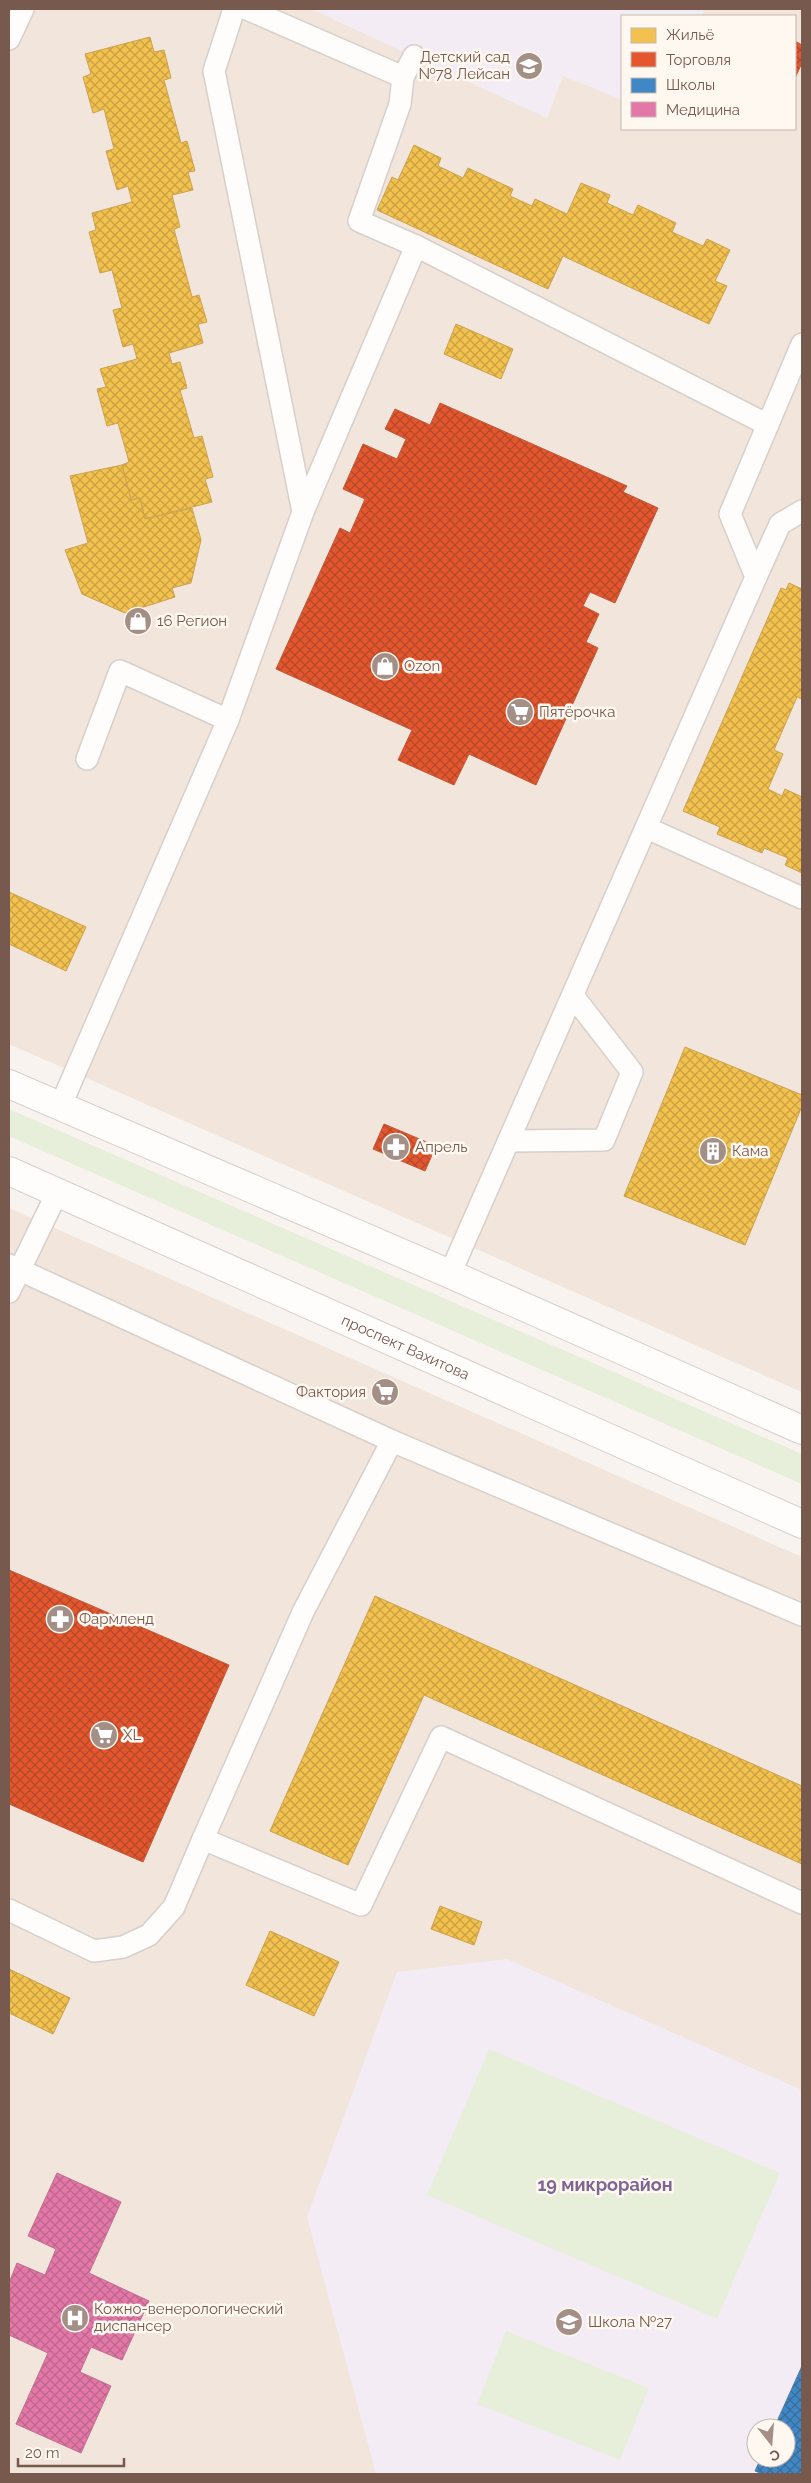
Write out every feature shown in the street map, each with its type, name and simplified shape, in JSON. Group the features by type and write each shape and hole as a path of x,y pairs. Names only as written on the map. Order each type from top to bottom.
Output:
{"main road":[{"path":"9,1084 450,1274 802,1430"},
{"name":"проспект Вахитова","path":"9,1171 802,1524"}],"lane":[{"path":"9,39 24,9"},
{"path":"234,9 214,71 302,512"},
{"path":"247,9 403,77"},
{"path":"414,56 403,77 400,104 359,220 416,246 768,425"},
{"path":"60,1107 228,720 302,512 416,246"},
{"path":"756,578 730,514 802,344"},
{"path":"450,1274 574,997 780,524 802,511"},
{"path":"87,758 120,671 228,720"},
{"path":"647,828 802,898"},
{"path":"510,1141 604,1140 632,1072 574,997"},
{"path":"9,1292 14,1268 56,1193"},
{"path":"14,1268 392,1441 802,1615"},
{"path":"9,1910 94,1951 123,1948 149,1935 174,1907 303,1612 392,1441"},
{"path":"203,1839 361,1905 441,1737 802,1903"}],"shaded area":[{"path":"9,9 802,9 802,1392 9,1044"},
{"name":"Детский сад №78 Лейсан","path":"311,9 705,9 702,15 621,15 621,100 563,76 547,118"},
{"path":"9,1208 802,1557 802,2474 9,2474"},
{"name":"Школа №27","path":"507,1959 802,2090 802,2474 376,2474 307,2217 397,1972"}],"green space":[{"path":"9,1109 802,1454 802,1484 9,1136"},
{"path":"489,2049 780,2173 717,2319 427,2195"},
{"path":"506,2331 649,2388 620,2460 477,2404"}],"building: Жильё":[{"path":"150,37 154,52 164,50 171,78 164,80 181,143 187,141 195,171 188,172 193,190 172,195 180,227 174,229 192,297 199,295 207,322 198,324 203,343 169,353 172,364 180,362 187,388 180,390 194,438 202,436 213,477 205,479 212,502 145,519 140,498 131,500 122,465 129,462 118,423 107,426 97,389 106,387 100,369 137,359 133,344 123,347 113,310 122,308 112,270 100,273 89,232 96,230 92,213 132,202 128,186 117,190 106,151 114,149 104,109 93,113 83,77 91,74 85,54"},
{"path":"414,145 441,158 438,166 463,178 468,168 513,189 510,196 532,206 535,199 567,214 581,183 610,195 607,203 633,215 638,205 676,223 672,232 703,246 707,239 730,250 715,281 727,286 709,324 563,256 548,289 377,210 392,177 398,180"},
{"path":"456,324 513,349 501,379 444,354"},
{"path":"122,465 131,500 140,498 145,519 192,508 201,540 191,583 172,588 175,597 125,613 82,594 65,550 88,543 70,476"},
{"path":"789,583 802,589 802,699 797,697 774,750 783,754 768,789 782,796 785,789 802,797 802,873 785,865 788,858 764,848 762,853 717,834 720,827 683,811 781,588 786,590"},
{"path":"9,892 86,927 66,971 9,944"},
{"name":"Кама","path":"685,1047 802,1095 802,1106 745,1245 624,1196"},
{"path":"375,1596 802,1786 802,1864 424,1695 348,1865 270,1831"},
{"path":"440,1906 482,1922 474,1945 431,1929"},
{"path":"270,1931 339,1962 314,2016 246,1985"},
{"path":"9,1969 70,1998 53,2034 9,2013"}],"building: Торговля":[{"path":"796,42 802,45 802,63 796,76"},
{"path":"440,403 627,486 623,492 658,508 615,603 590,592 583,606 599,614 586,642 598,648 536,785 469,754 454,785 398,760 412,730 276,669 340,528 350,533 365,499 343,489 363,444 397,459 406,439 385,429 395,409 430,425"},
{"path":"384,1124 436,1146 425,1171 373,1149"},
{"name":"XL","path":"9,1570 229,1665 143,1862 9,1804"}],"building: Школы":[{"path":"802,2366 802,2474 763,2474 755,2471 756,2468 796,2468 796,2418 779,2418"}],"building: Медицина":[{"name":"Кожно-венерологический диспансер","path":"57,2173 121,2202 89,2273 149,2301 122,2360 91,2347 80,2372 111,2386 81,2453 16,2424 48,2353 9,2335 9,2283 17,2263 45,2275 56,2249 28,2236"}],"place":[{"name":"Детский сад №78 Лейсан","path":"529,66"},
{"name":"16 Регион","path":"138,621"},
{"name":"Ozon","path":"385,666"},
{"name":"Пятёрочка","path":"520,712"},
{"name":"Апрель","path":"396,1147"},
{"name":"Кама","path":"713,1151"},
{"name":"Фактория","path":"385,1392"},
{"name":"Фармленд","path":"60,1619"},
{"name":"XL","path":"104,1735"},
{"name":"Кожно-венерологический диспансер","path":"75,2318"},
{"name":"Школа №27","path":"569,2322"}],"district":[{"name":"19 микрорайон","path":"605,2185"}]}
